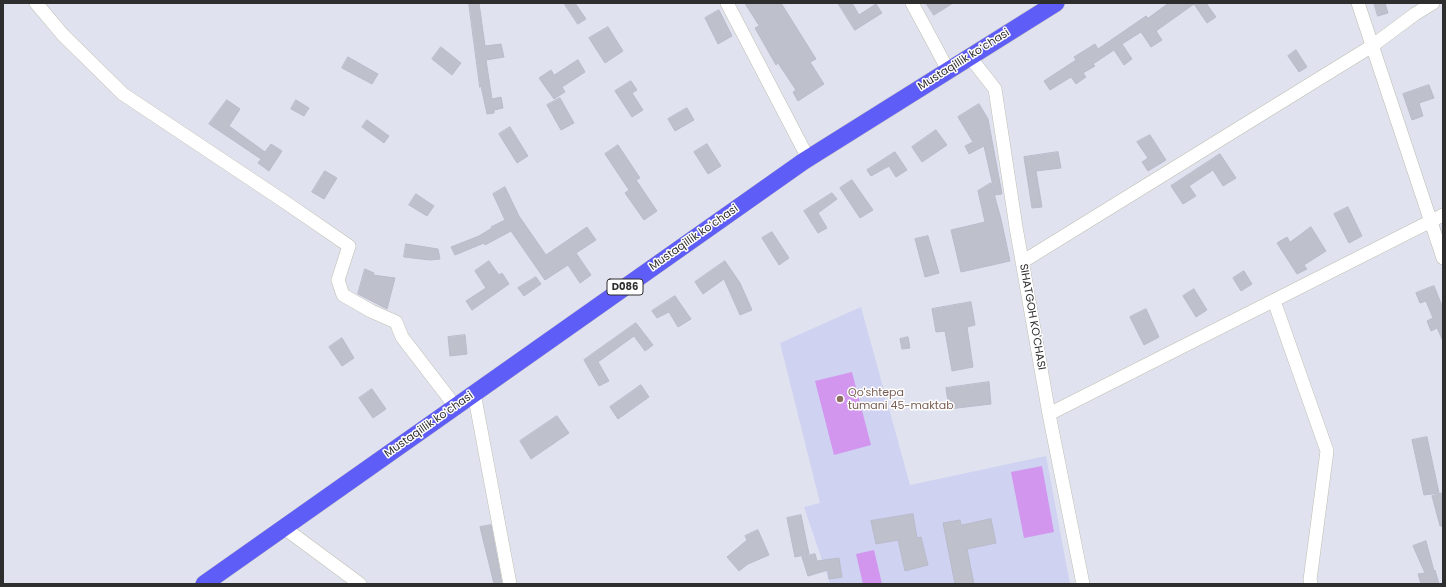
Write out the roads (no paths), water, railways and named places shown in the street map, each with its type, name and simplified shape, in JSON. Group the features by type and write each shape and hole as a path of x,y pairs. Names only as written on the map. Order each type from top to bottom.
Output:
{"main road":[{"name":"Mustaqillik koʻchasi","path":"204,584 808,158 1056,3"}],"street":[{"path":"36,3 63,35 123,94 349,246 338,280 343,295 371,311 396,322 402,337 455,406"},
{"path":"727,3 808,158"},
{"path":"912,3 948,70"},
{"path":"1358,3 1443,258"},
{"path":"1022,262 1372,46 1415,14 1433,3"},
{"name":"SIHATGOH KO'CHASI","path":"970,57 995,89 1022,262 1049,414 1084,584"},
{"path":"1049,414 1443,215"},
{"path":"1274,301 1327,451 1310,580 1311,584"},
{"path":"474,393 510,584"},
{"path":"283,527 360,584"}],"place":[{"name":"Qo'shtepa tumani 45-maktab","path":"840,399"}]}
